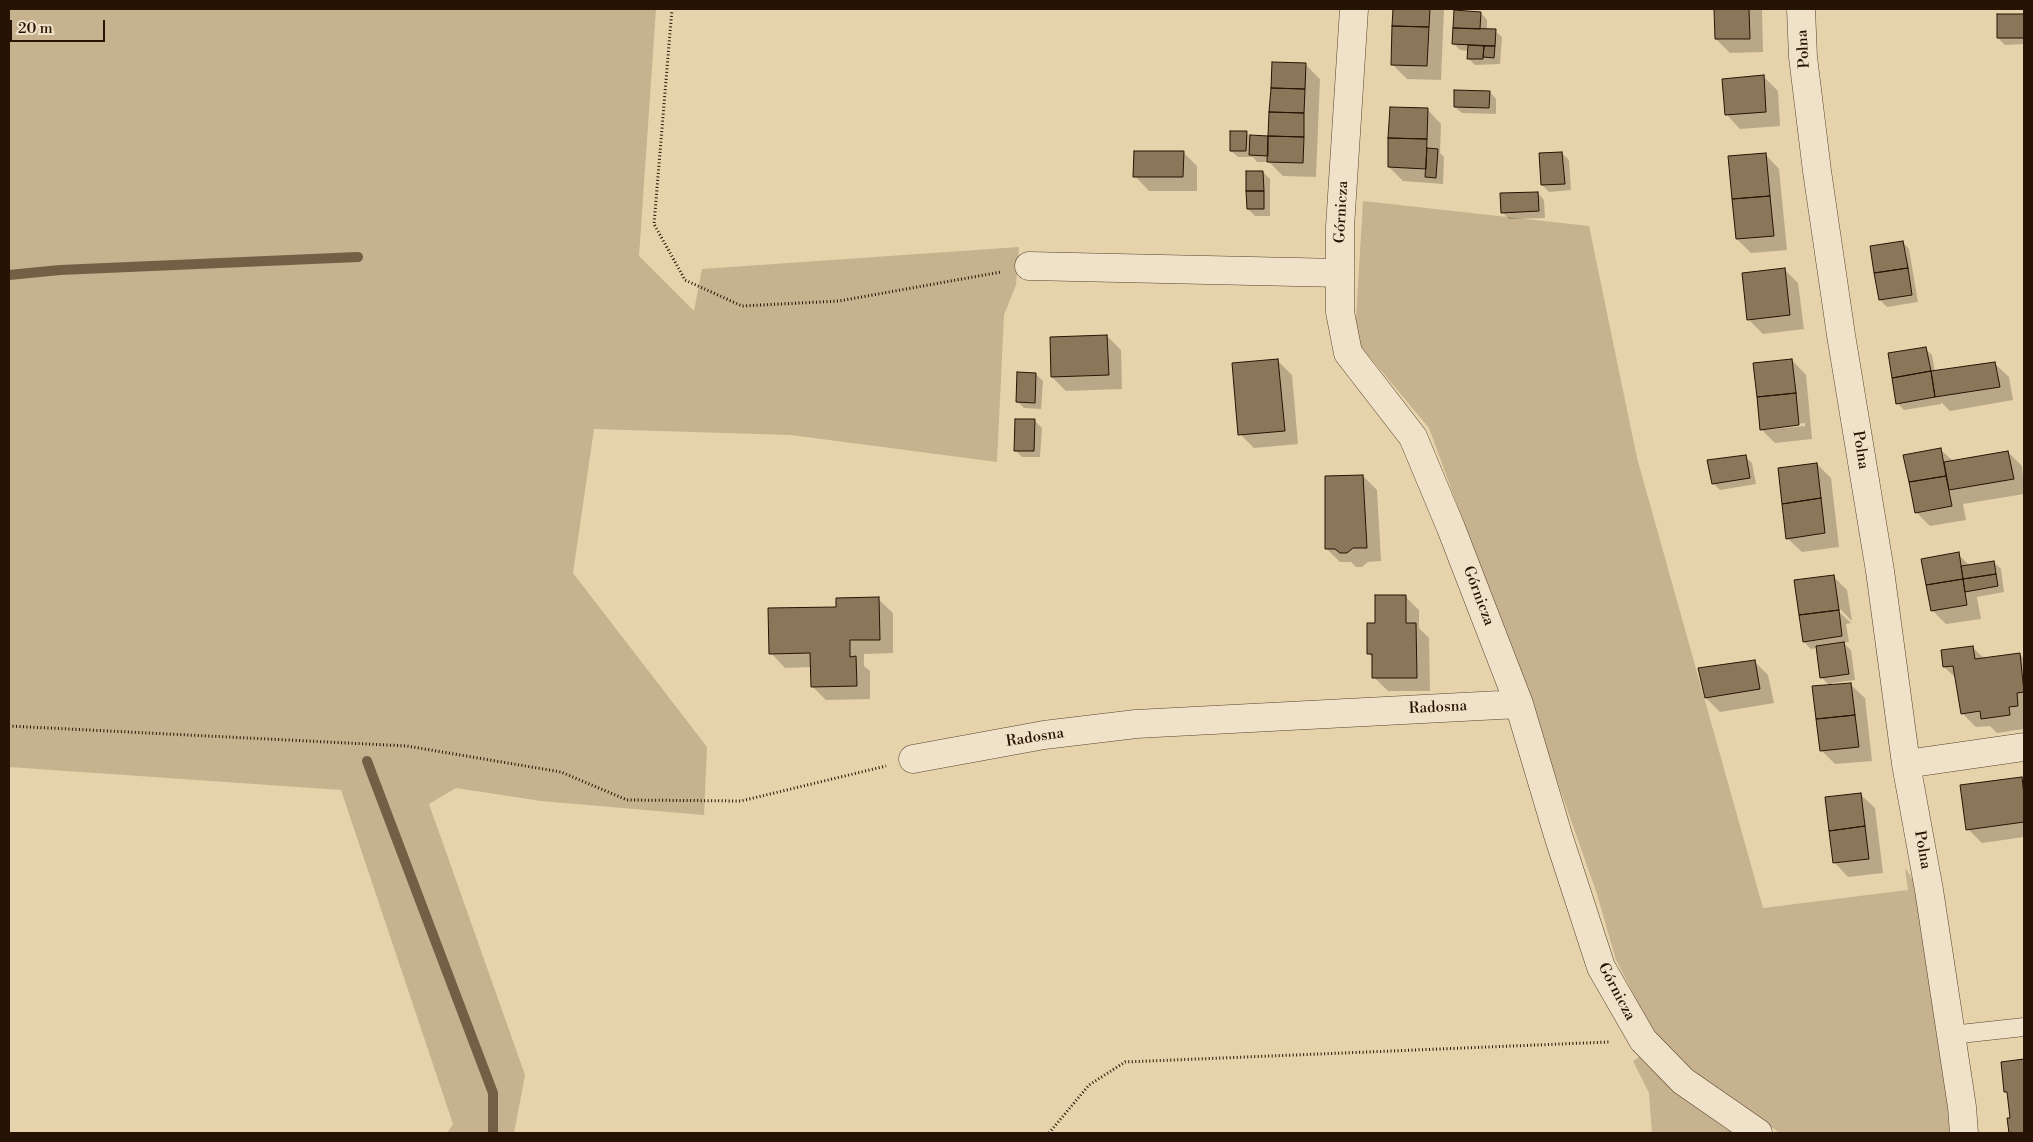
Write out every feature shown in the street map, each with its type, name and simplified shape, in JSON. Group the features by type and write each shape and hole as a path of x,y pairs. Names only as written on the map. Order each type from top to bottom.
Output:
{"street":[{"name":"Górnicza","path":"1354,9 1340,227 1340,312 1348,353 1414,437 1519,704 1558,835 1601,967 1642,1040 1683,1081 1758,1133"},
{"name":"Polna","path":"1801,9 1803,57 1817,171 1880,571 1906,764 1929,890 1962,1107 1964,1133"},
{"path":"1029,266 1340,273"},
{"name":"Radosna","path":"913,759 1044,735 1136,724 1519,704"},
{"path":"1906,764 2024,747"}],"lane":[{"path":"1951,1035 2024,1027"}],"path":[{"path":"672,9 654,224 685,280 742,306 840,301 1029,266"},
{"path":"9,726 407,746 561,772 628,800 741,801 913,759"},
{"path":"1049,1133 1089,1085 1125,1062 1642,1040"}],"shaded area":[{"path":"9,9 656,9 639,256 694,311 702,269 1019,247 1016,285 1004,315 997,462 791,435 594,429 573,573 707,747 704,815 541,801 456,788 429,804 525,1075 514,1133 447,1133 453,1124 341,790 9,767"},
{"path":"1363,201 1589,226 1637,458 1763,908 1908,890 1905,868 1920,890 1945,1059 1951,1133 1780,1133 1692,1072 1650,1026 1616,960 1597,894 1429,428 1363,349 1355,335"},
{"path":"1645,1053 1745,1133 1652,1133 1649,1093 1633,1061"}],"building":[{"path":"1393,9 1430,9 1429,27 1392,26"},
{"path":"1714,9 1749,9 1750,39 1715,39"},
{"path":"1454,10 1481,12 1480,29 1453,28"},
{"path":"1997,14 2024,14 2024,38 1997,38"},
{"path":"1392,26 1429,27 1427,66 1391,65"},
{"path":"1453,28 1496,29 1495,46 1452,44"},
{"path":"1468,45 1484,46 1483,59 1467,59"},
{"path":"1484,46 1495,46 1494,58 1483,57"},
{"path":"1272,62 1306,63 1305,89 1271,88"},
{"path":"1764,75 1766,112 1725,115 1722,79"},
{"path":"1271,88 1305,89 1304,113 1269,112"},
{"path":"1454,90 1490,91 1489,108 1454,107"},
{"path":"1390,107 1428,108 1427,139 1388,138"},
{"path":"1269,112 1304,113 1304,137 1268,136"},
{"path":"1230,131 1247,131 1246,151 1230,151"},
{"path":"1250,135 1268,136 1268,156 1249,155"},
{"path":"1268,136 1304,137 1303,163 1267,162"},
{"path":"1388,138 1427,139 1426,169 1388,167"},
{"path":"1427,148 1438,149 1436,178 1425,177"},
{"path":"1134,151 1184,151 1183,177 1133,177"},
{"path":"1562,152 1565,184 1541,185 1539,153"},
{"path":"1766,153 1770,196 1732,199 1728,156"},
{"path":"1246,171 1263,171 1264,191 1246,191"},
{"path":"1246,191 1264,191 1264,209 1247,209"},
{"path":"1538,192 1539,211 1501,213 1500,193"},
{"path":"1770,196 1774,236 1736,239 1732,199"},
{"path":"1903,241 1908,268 1874,273 1870,246"},
{"path":"1785,268 1790,315 1747,320 1742,273"},
{"path":"1908,268 1912,295 1879,300 1874,273"},
{"path":"1107,335 1109,375 1051,377 1050,337"},
{"path":"1926,347 1931,371 1892,378 1888,353"},
{"path":"1278,359 1285,431 1238,435 1232,363"},
{"path":"1792,359 1796,393 1757,397 1753,363"},
{"path":"1995,362 2000,387 1935,397 1931,371"},
{"path":"1931,371 1935,397 1896,404 1892,378"},
{"path":"1017,372 1036,373 1035,403 1016,402"},
{"path":"1796,393 1799,425 1760,430 1757,397"},
{"path":"1015,419 1035,419 1034,451 1014,451"},
{"path":"1941,448 1946,476 1909,482 1903,455"},
{"path":"2008,451 2014,479 1949,490 1944,462"},
{"path":"1746,455 1750,478 1712,484 1707,460"},
{"path":"1817,463 1821,498 1782,504 1778,468"},
{"path":"1363,475 1367,548 1353,548 1347,553 1340,553 1335,549 1325,549 1325,476"},
{"path":"1946,476 1952,506 1915,513 1909,482"},
{"path":"1821,498 1825,533 1786,539 1782,504"},
{"path":"1959,552 1963,579 1926,585 1921,559"},
{"path":"1994,561 1996,574 1963,579 1961,566"},
{"path":"1996,574 1998,586 1965,592 1963,579"},
{"path":"1834,575 1839,610 1799,615 1794,580"},
{"path":"1963,579 1967,605 1931,611 1926,585"},
{"path":"1375,595 1406,595 1406,623 1416,623 1417,678 1372,678 1372,654 1367,654 1367,623 1375,623"},
{"path":"879,597 880,640 850,640 850,657 856,656 857,686 811,687 810,653 769,654 768,608 836,607 836,598"},
{"path":"1839,610 1842,636 1803,642 1799,615"},
{"path":"1844,642 1849,674 1820,678 1816,646"},
{"path":"1973,646 1975,659 2020,653 2024,692 2017,693 2018,706 2009,707 2010,715 1981,719 1980,711 1961,714 1953,666 1943,667 1941,650"},
{"path":"1755,660 1760,689 1705,698 1698,668"},
{"path":"1851,683 1855,715 1816,719 1812,686"},
{"path":"1855,715 1859,747 1820,751 1816,719"},
{"path":"2022,777 2024,822 1966,830 1960,785"},
{"path":"1861,793 1865,826 1829,831 1825,797"},
{"path":"1865,826 1869,859 1833,863 1829,831"},
{"path":"2024,1059 2024,1133 2009,1133 2007,1118 2010,1118 2007,1092 2004,1092 2001,1062"}],"waterway":[{"path":"9,275 60,270 358,257"},
{"path":"367,761 493,1093 493,1133"}]}
